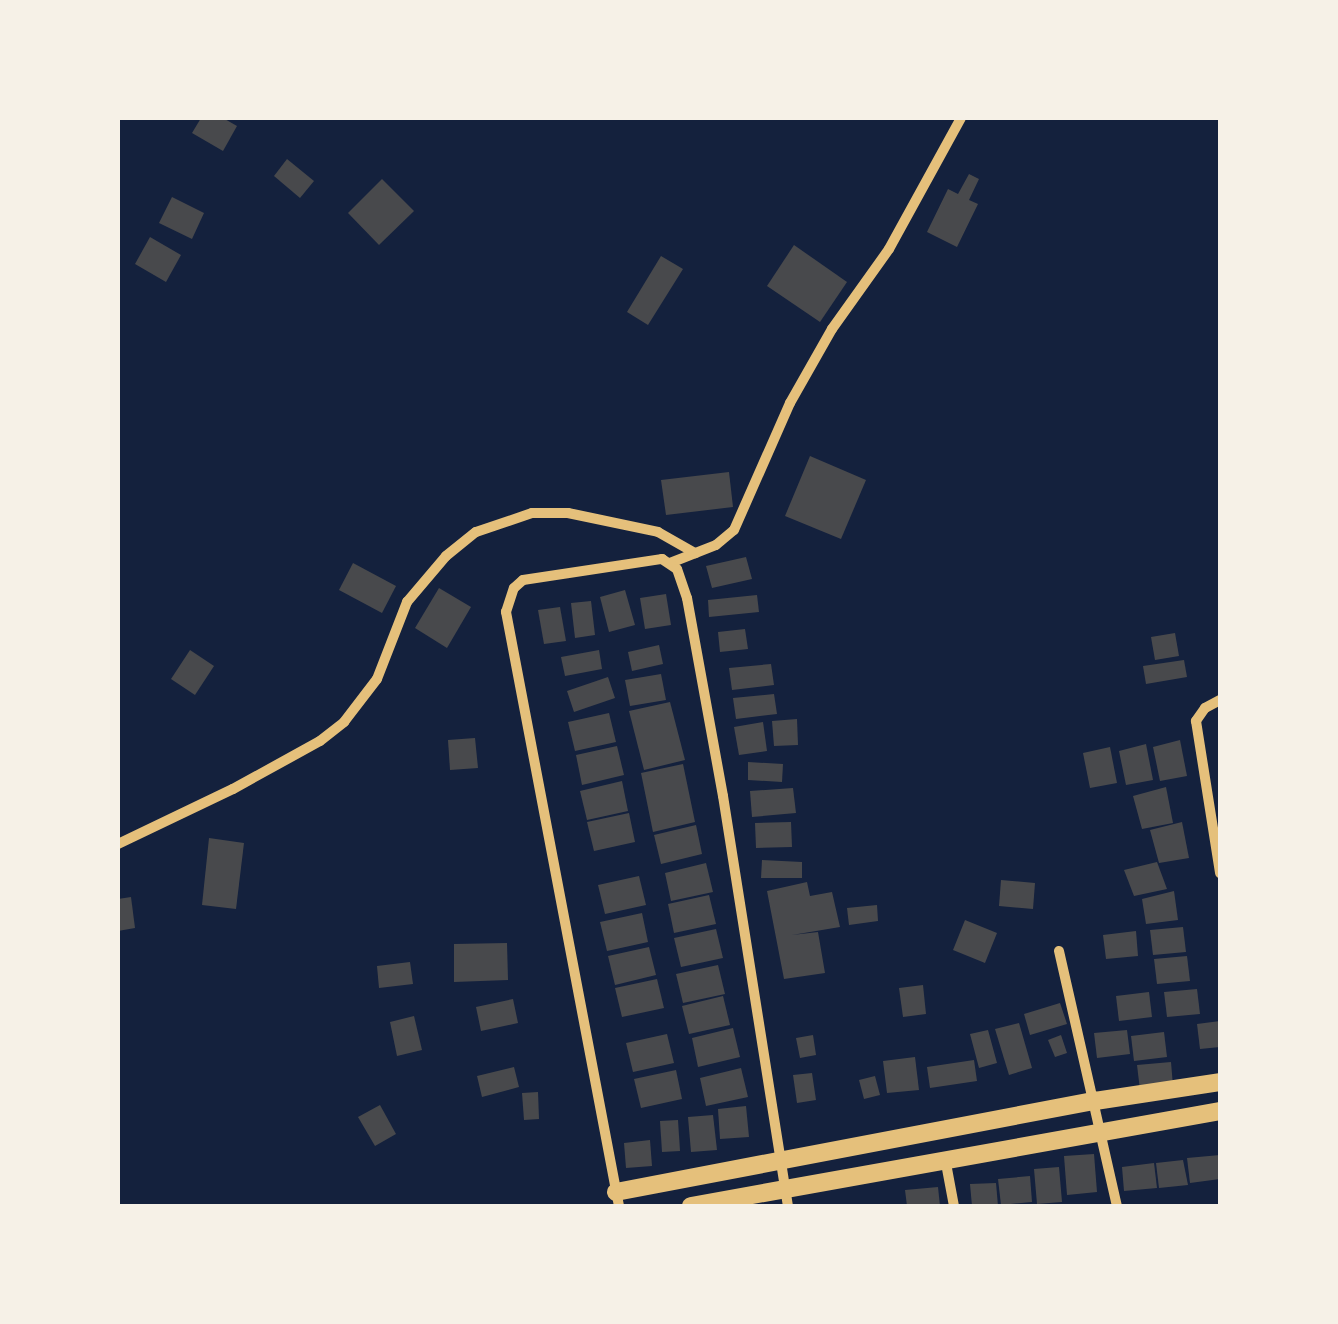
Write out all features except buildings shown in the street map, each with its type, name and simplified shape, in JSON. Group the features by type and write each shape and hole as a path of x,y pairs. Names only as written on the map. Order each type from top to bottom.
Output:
{"street":[{"path":"670,563 716,545 734,530 790,403 832,329 897,235 962,118"},
{"path":"118,844 233,789 320,741 344,722 378,679 407,602 446,556 476,532 532,513 568,513 658,532 695,552"},
{"path":"788,1206 785,1187 780,1158 694,634 682,578 662,559 597,565 523,580 514,588 506,612 618,1200 780,1158 1220,1082"},
{"path":"1220,700 1200,712 1196,734 1220,874"},
{"path":"1059,951 1117,1206"},
{"path":"691,1206 1220,1111"},
{"path":"946,1158 954,1206"}]}
